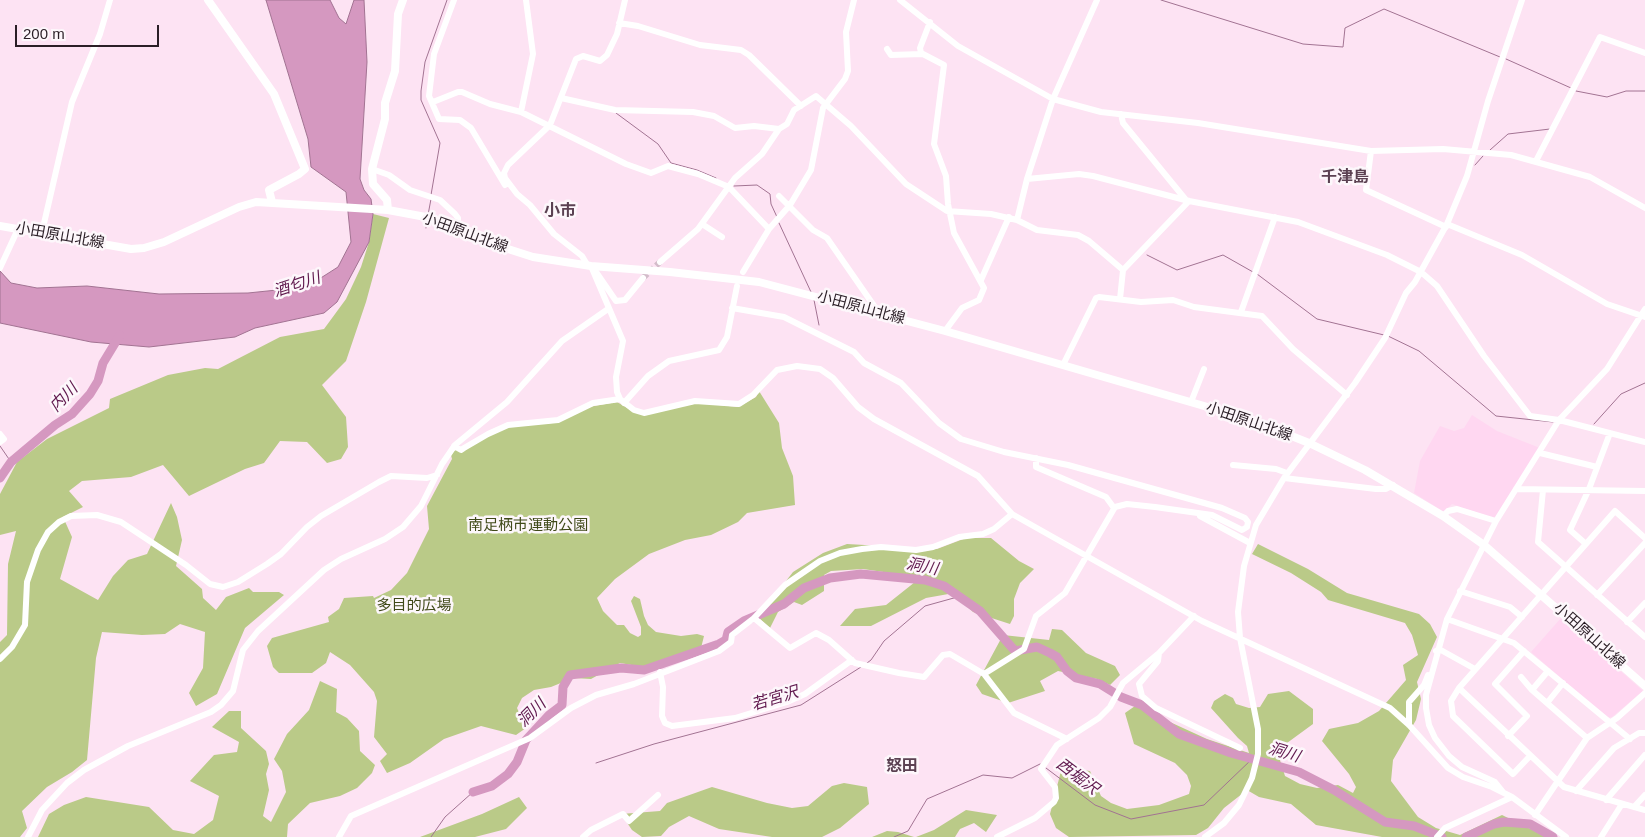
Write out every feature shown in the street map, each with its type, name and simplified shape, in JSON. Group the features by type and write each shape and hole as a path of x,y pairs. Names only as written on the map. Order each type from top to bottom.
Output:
{"main road":[{"path":"208,0 274,94 305,169 269,190 272,202"},
{"path":"388,210 387,200 373,184 372,169 385,119 385,103 395,71 398,14 404,0"},
{"name":"小田原山北線","path":"0,226 131,249 144,248 164,242 239,206 256,202 388,210 428,217 533,257 590,266 670,272 759,282 945,331 1249,419 1309,443 1393,485 1443,516 1484,545 1645,686"}],"street":[{"path":"42,232 72,102 100,34 110,0"},
{"path":"454,0 430,70 428,90 439,118 460,120 471,128 499,177 510,191 517,194"},
{"path":"521,112 533,54 526,0"},
{"path":"625,0 619,23 605,58 600,60 582,56 576,59 550,125 505,168 505,178 517,194 530,205 554,234 582,256 616,301 625,300 643,278"},
{"path":"743,272 769,229 790,205 811,170 821,113 845,79 848,71 846,32 854,0"},
{"path":"900,0 970,54 1054,99 1093,110 1198,123 1371,151 1474,151 1536,160 1590,177 1645,208"},
{"path":"1017,220 1027,179 1054,99 1097,0"},
{"path":"1205,837 1224,823 1247,792 1258,754 1256,715 1240,638 1239,590 1250,540 1256,524 1285,476 1347,395 1387,335 1406,293 1421,272 1447,225 1474,151 1495,78 1522,0"},
{"path":"922,54 920,48 930,22"},
{"path":"619,23 638,26 700,45 741,50 801,106"},
{"path":"1536,160 1600,37 1645,53"},
{"path":"887,49 891,56 922,54 944,65 934,140 946,176 949,213 957,240 984,288 982,296 962,308 945,331"},
{"path":"433,102 462,92 490,104 521,112 626,164 651,173 668,166 674,166 729,187 769,229"},
{"path":"660,262 702,224 735,178 762,154 779,129 787,124 791,113 816,96 827,103 852,126 906,184 949,213 991,214 1017,220 1037,230 1078,235 1089,241 1124,270"},
{"path":"561,98 615,110 693,112 714,116 735,128 754,126 779,129"},
{"path":"1121,114 1123,123 1187,200"},
{"path":"1371,151 1366,190 1522,255 1587,294 1642,317"},
{"path":"372,169 389,175 402,186 430,196 456,214 458,228"},
{"path":"1027,179 1086,175 1187,200 1298,222 1361,244 1421,272 1437,286 1484,356 1530,416 1559,420 1645,442"},
{"path":"779,196 813,230 827,238 879,313"},
{"path":"1120,299 1124,270 1187,200"},
{"path":"1242,312 1275,217"},
{"path":"981,280 1009,218"},
{"path":"702,224 722,237"},
{"path":"0,268 18,229"},
{"path":"590,266 608,309 620,330 623,341 616,377 617,392 622,401 634,410 644,413 695,401 739,404 753,396 777,370 797,366 820,369 833,378 858,407 874,419 978,476 1012,514 1194,616 1390,708 1456,774 1504,792 1566,837"},
{"path":"454,446 461,450 508,425 558,420 593,403 622,401 648,376 669,361 719,350 726,337 737,286"},
{"path":"1063,365 1092,302 1099,297 1141,302 1172,300 1194,307 1262,316 1293,349 1347,395"},
{"path":"732,308 784,317 854,352 864,363 901,383 939,423 961,439 1068,465 1222,508 1245,518 1247,527 1242,530 1212,515 1127,504 1114,508 1065,593 1036,616 1024,649 984,674"},
{"path":"28,837 42,810 68,782 84,770 128,746 211,712 221,705 233,690 240,658 248,641 324,570 341,559 384,539 402,527 421,506 442,464 454,446 513,396 562,340 608,309"},
{"path":"1504,792 1495,782 1472,772 1449,756 1435,738 1429,725 1425,700 1446,618 1496,521 1559,420 1607,368 1642,317 1645,309"},
{"path":"1192,402 1204,369"},
{"path":"1586,544 1570,530 1589,489 1610,433"},
{"path":"1540,453 1597,467"},
{"path":"1036,458 1036,467 1106,497 1114,508"},
{"path":"1233,465 1276,468 1285,476 1376,488 1386,489 1393,485"},
{"path":"0,659 12,647 25,624 27,582 38,550 48,532 59,522 72,516 97,515 121,522 186,565 210,584 223,587 238,582 267,564 281,554 307,527 321,516 379,482 391,476 427,478 437,475"},
{"path":"1516,489 1645,491"},
{"path":"1543,490 1538,542 1645,637"},
{"path":"1443,516 1448,511 1457,509 1496,521"},
{"path":"1530,756 1514,774 1466,729 1451,712 1453,694 1615,511 1645,538"},
{"path":"1192,512 1250,540"},
{"path":"339,837 351,816 530,738 570,708 596,695 634,684 660,672 718,652 730,642 732,635 754,618 785,585 820,561 840,553 862,549 882,547 916,550 933,547 958,537 983,534 994,529 1012,514"},
{"path":"1597,595 1645,543"},
{"path":"1460,591 1510,607 1522,616"},
{"path":"1627,622 1645,603"},
{"path":"997,837 1034,818 1054,802 1056,787 1040,769 1057,745 1099,718 1110,707 1123,683 1159,653 1194,616"},
{"path":"754,618 790,648 816,633 855,663 924,676 943,655 950,654 984,674 1014,713 1067,739"},
{"path":"1446,618 1514,643 1630,739"},
{"path":"1409,725 1409,702 1424,685 1433,657 1439,649"},
{"path":"1439,649 1475,669"},
{"path":"1508,736 1527,716 1494,684 1524,651"},
{"path":"1159,653 1158,661 1139,684 1142,696 1156,708 1240,748"},
{"path":"660,672 663,687 662,716 665,724 672,726 735,718 787,702 805,694 852,660"},
{"path":"1532,690 1548,671"},
{"path":"1521,677 1532,690 1587,738"},
{"path":"1547,703 1563,683"},
{"path":"1459,688 1564,787 1576,792 1645,810"},
{"path":"1535,815 1556,781 1587,738 1645,693"},
{"path":"1576,792 1614,748 1639,734 1645,733"},
{"path":"1606,800 1645,755"},
{"path":"584,837 590,830 623,814 629,821 658,795"},
{"path":"1634,807 1645,795"},
{"path":"1437,837 1442,830 1512,797"},
{"path":"1601,837 1622,804"}],"shaded area":[{"path":"266,0 330,0 339,18 346,24 354,0 364,0 367,62 360,179 364,190 371,199 373,214 369,242 337,302 324,313 255,328 235,337 149,347 91,342 0,323 0,271 11,283 37,288 87,286 159,294 248,293 277,290 316,281 338,267 351,242 346,192 311,167 308,139"},
{"path":"1472,415 1497,431 1540,448 1495,519 1452,504 1444,512 1414,493 1420,461 1440,426 1454,431 1464,428"},
{"path":"1561,618 1643,691 1612,717 1607,718 1531,652"}],"green space":[{"path":"373,214 389,218 366,302 346,361 322,385 346,417 348,447 341,459 327,463 307,442 280,441 264,463 245,469 189,496 163,465 131,477 82,481 69,491 83,507 63,517 72,537 60,579 98,600 113,576 128,560 147,554 171,503 177,517 182,540 176,566 202,589 203,598 216,610 226,597 249,588 253,592 279,592 284,595 245,628 217,694 196,706 189,693 203,668 205,632 180,624 165,634 142,635 102,632 96,658 87,760 72,772 47,787 22,811 27,828 20,837 0,837 0,642 7,635 8,564 16,531 0,535 0,494 17,462 47,439 109,408 110,399 168,375 205,368 218,369 280,337 324,329 346,299 361,267 369,242"},
{"name":"南足柄市運動公園","path":"759,391 779,423 782,448 793,476 795,505 747,513 738,522 711,535 685,540 649,554 615,579 597,598 603,611 617,625 624,625 630,633 638,637 641,635 641,627 631,601 634,596 640,599 648,625 656,632 681,636 697,634 704,636 701,648 643,667 620,663 591,679 573,678 551,687 534,690 522,698 517,708 526,728 516,735 481,726 444,739 410,763 387,773 380,761 387,754 374,737 377,701 374,692 350,665 330,652 326,663 312,673 279,673 273,667 267,646 272,638 329,622 328,617 339,609 344,598 373,596 374,598 391,590 407,573 429,529 427,506 452,459 451,455 454,451 505,427 552,423 588,407 617,402 636,413 700,403 738,407 756,397"},
{"path":"966,538 991,538 1019,561 1034,569 1020,583 1014,599 1014,616 1010,624 973,612 954,593 926,598 871,626 840,626 855,609 886,605 915,582 904,575 863,569 831,571 824,575 824,591 802,605 794,602 778,612 770,628 758,617 793,572 823,553 847,544 937,549"},
{"path":"1258,544 1308,569 1347,593 1419,614 1430,624 1437,637 1417,682 1421,699 1416,720 1393,760 1391,781 1418,817 1436,828 1460,835 1502,815 1547,837 1382,837 1316,825 1291,804 1259,797 1247,790 1224,808 1208,828 1196,835 1069,837 1056,828 1050,814 1062,767 1090,771 1101,796 1111,803 1127,809 1159,805 1189,794 1191,786 1187,775 1175,763 1134,744 1125,713 1135,706 1207,739 1249,753 1247,746 1211,708 1214,701 1225,694 1233,698 1236,704 1249,708 1260,707 1268,694 1289,691 1313,709 1313,724 1287,743 1279,757 1285,776 1300,784 1317,788 1338,785 1353,793 1356,787 1349,774 1322,741 1329,729 1358,723 1379,711 1406,680 1403,665 1418,655 1412,635 1405,623 1328,600 1321,592 1291,573 1252,554"},
{"path":"1052,629 1062,630 1086,653 1115,666 1120,675 1110,685 1097,679 1058,671 1040,681 1045,691 1008,703 982,694 976,685 1003,635 1049,640"},
{"path":"320,681 337,689 336,712 347,718 359,731 360,751 375,765 372,773 357,788 340,796 310,803 288,824 287,837 38,837 49,814 64,805 86,797 149,807 173,830 194,834 213,820 219,796 190,781 214,755 237,752 239,742 212,727 229,711 241,711 241,728 266,751 269,764 266,774 269,790 263,816 271,822 286,792 282,771 274,759 287,734 309,710"},
{"path":"844,783 867,787 869,804 840,828 822,837 772,837 719,829 689,816 669,827 661,836 642,837 632,830 621,814 660,811 667,803 712,787 767,803 792,808 808,806 832,786"},
{"path":"519,797 527,808 506,829 475,837 420,837 482,814"},
{"path":"966,810 997,815 986,832 974,823 960,829 955,837 916,837 934,830"},
{"path":"887,831 898,832 914,837 872,837"}],"waterway":[{"path":"431,195 440,143 421,100 421,91 425,62 447,0"},
{"path":"1161,0 1303,44 1343,47 1345,28 1384,9 1500,57"},
{"path":"1506,59 1571,88"},
{"path":"1576,91 1607,97 1626,91 1645,91"},
{"path":"616,113 658,144 671,163 697,170 716,178"},
{"path":"1490,150 1508,134 1550,129"},
{"path":"1475,165 1483,156"},
{"path":"734,186 757,185 770,194 771,204 777,217"},
{"path":"428,215 431,199"},
{"path":"426,228 427,222"},
{"path":"779,223 811,292"},
{"path":"1147,255 1177,270 1223,255 1253,272"},
{"path":"1257,274 1317,319 1384,335"},
{"path":"814,300 819,325"},
{"name":"内川","path":"0,478 11,462 55,425 72,414 90,394 98,381 103,363 120,335"},
{"path":"1388,336 1419,351 1496,416 1553,422"},
{"path":"1594,424 1621,394 1645,383"},
{"path":"0,446 11,462"},
{"name":"洞川","path":"473,792 492,786 508,774 517,762 526,740 549,715 562,705 563,687 570,675 621,668 644,670 719,644 726,640 728,632 744,621 784,604 804,588 830,578 861,574 925,580 944,586 980,611 1015,651 1037,647 1050,653 1057,657 1067,671 1076,678 1100,684 1121,697 1142,705 1179,734 1231,753 1299,772 1334,790 1385,822 1414,826 1442,837"},
{"name":"若宮沢","path":"867,663 884,641 925,606 961,596"},
{"name":"若宮沢","path":"596,763 654,744 801,705 861,667"},
{"name":"西堀沢","path":"1046,768 1095,805 1131,819 1204,805 1252,759"},
{"name":"西堀沢","path":"894,837 908,831 927,799 983,775 1012,778 1040,764"},
{"name":"洞川","path":"431,837 445,817 473,792"},
{"name":"洞川","path":"1466,837 1494,824 1504,822 1530,824 1553,837"}],"tunnel":[{"path":"643,278 660,262"}],"district":[{"name":"千津島","path":"1345,178"},
{"name":"小市","path":"560,212"},
{"name":"怒田","path":"902,767"}],"water label":[{"name":"酒匂川","path":"297,285"}],"park label":[{"name":"多目的広場","path":"414,606"}]}
